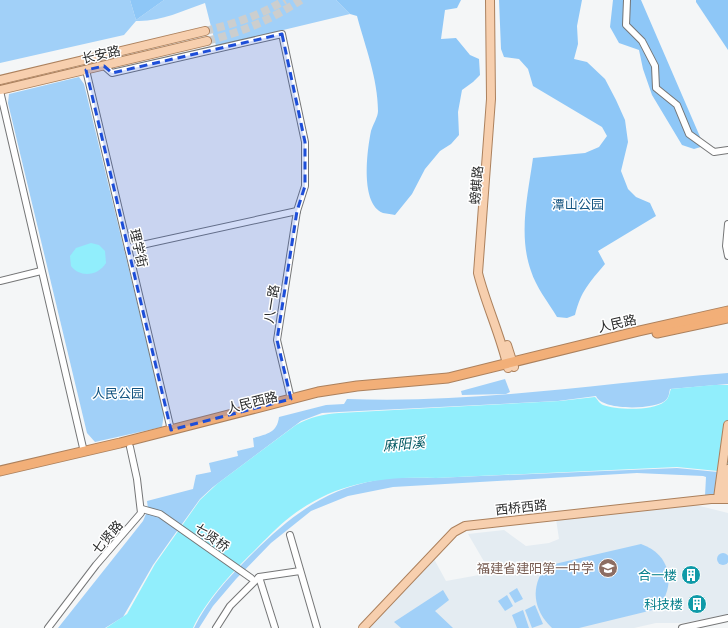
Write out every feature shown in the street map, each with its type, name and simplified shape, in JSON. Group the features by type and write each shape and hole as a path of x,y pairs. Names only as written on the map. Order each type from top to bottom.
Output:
{"highway":[{"name":"人民路","path":"510,365 728,311"},
{"name":"人民路","path":"510,365 728,318"},
{"name":"人民西路","path":"0,471 84,452 318,392 357,386 448,378 510,365"},
{"name":"人民西路","path":"0,478 130,447 319,398 357,392 433,386 510,365"}],"main road":[{"path":"490,0 491,99 478,273 484,298 510,365"},
{"name":"螃蜞路","path":"494,0 494,112 482,267 489,299 510,365"},
{"name":"长安路","path":"0,80 204,31"},
{"name":"长安路","path":"0,91 207,41"},
{"path":"724,497 728,425"},
{"path":"724,497 728,469"},
{"name":"西桥西路","path":"364,628 454,532 465,526 724,497"}],"street":[{"path":"627,0 626,25 642,41 655,66 656,88 677,105 689,134 714,152 728,150"},
{"name":"八一路","path":"104,66 112,73 282,34 305,142 305,186 297,211 277,340 290,399"},
{"name":"理学街","path":"86,70 171,430"},
{"path":"0,91 84,452"},
{"path":"128,248 297,211"},
{"path":"728,224 726,246 728,256"},
{"path":"0,281 41,271"},
{"path":"130,447 142,509"},
{"name":"七贤桥","path":"142,509 160,514 251,578"},
{"name":"七贤路","path":"48,628 96,565 139,516 142,509"},
{"path":"290,535 317,628"},
{"path":"216,628 230,606 259,577 300,572"},
{"path":"259,577 275,628"},
{"path":"682,628 728,618"}],"highlighted area":[{"path":"282,34 305,142 305,186 297,211 277,340 291,399 171,430 86,70 104,66 112,73"}],"shaded area":[{"name":"福建省建阳第一中学","path":"696,505 728,513 728,614 683,623 656,623 634,628 368,628 434,559 446,581 479,575 489,570 468,534 504,530 526,546 549,543 559,539 556,519"}],"green space":[{"path":"0,0 130,0 136,20 164,0 336,0 350,14 216,46 205,3 162,18 136,21 124,35 0,63"},
{"path":"130,0 164,0 136,20"},
{"path":"336,0 461,0 457,8 445,10 441,39 456,38 470,55 479,59 480,75 462,90 458,112 459,135 451,144 440,151 425,169 412,194 395,215 383,213 376,208 371,199 368,188 367,163 371,131 378,113 376,87 357,16 350,14"},
{"name":"潭山公园","path":"499,0 582,0 577,26 578,44 574,59 587,62 605,79 616,100 625,120 628,142 621,171 628,189 636,197 650,203 656,216 598,251 605,264 583,293 575,315 567,318 557,317 536,283 527,257 525,243 525,214 533,158 585,153 599,147 607,136 602,127 533,86 528,69 519,59 504,57 501,49"},
{"path":"613,0 641,0 704,146 694,149 682,145 652,95 643,69 639,50 619,43 610,27"},
{"path":"696,0 728,0 728,50 696,2"},
{"name":"人民公园","path":"79,77 84,84 164,414 162,427 95,442 87,433 8,103 9,94"},
{"path":"728,373 728,384 670,389 666,400 651,406 641,407 608,404 600,401 596,396 558,401 322,413 301,421 213,487 200,499 153,565 123,617 105,628 58,628 143,521 148,509 147,501 193,489 196,475 211,472 209,463 238,456 237,451 254,447 253,438 267,434 274,430 279,417 326,405 344,404 347,399 395,400 490,396"},
{"path":"505,379 510,392 506,394 462,395 461,391"},
{"path":"677,468 728,473 728,497 705,496 706,477 703,476 637,473 393,487 348,496 311,511 271,543 236,579 213,606 199,628 194,628 205,608 226,582 277,530 322,499 357,485 384,479 398,478 434,478"},
{"path":"641,544 659,555 665,563 668,572 669,581 667,591 657,609 579,628 552,628 541,614 536,598 538,582 546,566"},
{"path":"721,553 725,553 729,559 725,565 721,565 717,561 717,557"},
{"path":"517,588 523,599 515,603 509,593"},
{"path":"443,590 449,600 435,611 453,628 401,628 394,622"},
{"path":"507,595 513,606 505,611 498,601"},
{"path":"535,605 543,624 532,628 525,610"},
{"path":"523,610 529,628 517,628 512,615"}],"water":[{"path":"91,243 99,245 105,251 106,263 94,273 84,274 75,270 71,266 70,256 76,248"},
{"name":"麻阳溪","path":"728,385 728,472 677,467 436,478 397,478 360,484 324,496 307,505 285,521 228,578 204,608 193,628 106,628 127,614 155,564 200,500 217,484 296,425 306,420 322,415 339,413 560,401 595,397 603,405 609,407 634,409 659,405 666,401 671,389"}],"tunnel":[{"path":"205,31 246,19 285,0"},
{"path":"207,41 256,25 301,0"}],"place":[{"name":"福建省建阳第一中学","path":"608,568"},
{"name":"合一楼","path":"691,575"},
{"name":"科技楼","path":"697,604"}]}
